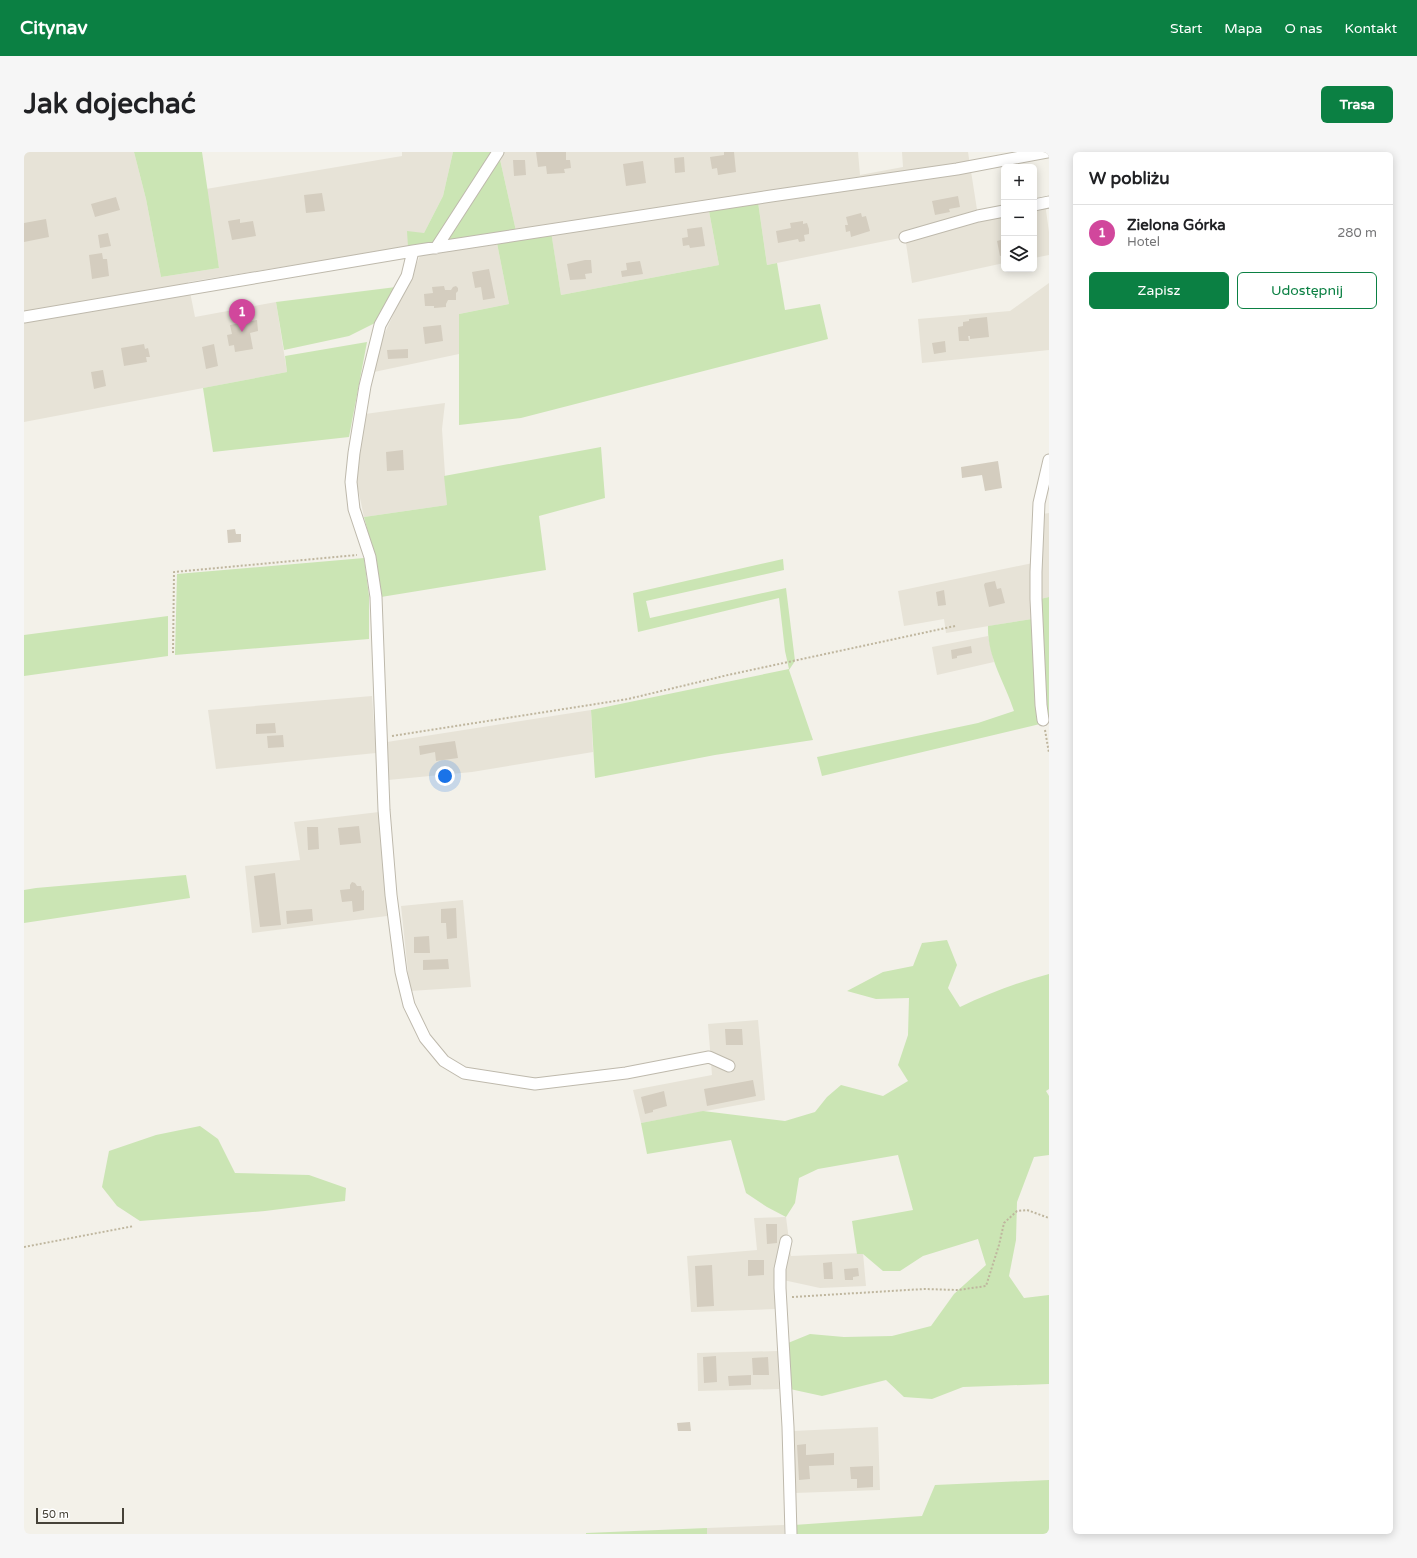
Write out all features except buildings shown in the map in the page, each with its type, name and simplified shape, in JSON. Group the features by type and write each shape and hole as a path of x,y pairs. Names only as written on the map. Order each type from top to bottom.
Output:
{"street":[{"path":"436,248 498,152"},
{"path":"24,317 413,251 956,169 1047,152"},
{"path":"1037,204 1049,202"},
{"path":"905,237 978,216 1001,212"},
{"path":"413,251 407,276 380,325 365,386 354,453 351,482 354,509 370,557 376,597 384,810 391,895 400,972 409,1005 425,1038 444,1061 464,1073 535,1084 626,1073 709,1057 729,1066"},
{"path":"1043,720 1040,705 1036,572 1039,504 1049,460"},
{"path":"786,1241 780,1269 788,1427 791,1534"}],"path":[{"path":"173,653 174,572 356,555 368,551"},
{"path":"381,737 628,699 955,626"},
{"path":"1043,720 1049,753"},
{"path":"781,1298 924,1289 958,1290 986,1286 999,1245 1004,1223 1017,1211 1027,1210 1049,1218"},
{"path":"24,1247 134,1226"}],"shaded area":[{"path":"24,152 134,152 146,199 161,277 219,268 206,189 402,156 402,152 453,152 443,196 424,233 408,247 188,282 195,317 276,302 287,372 24,422"},
{"path":"502,152 858,152 860,175 903,167 902,152 968,152 978,216 1001,212 1001,264 912,283 905,237 767,265 758,202 794,187 707,200 719,265 561,295 550,226 516,231 499,155"},
{"path":"1045,203 1049,232 1049,255 1037,257 1037,236 1037,204"},
{"path":"497,243 509,304 459,314 459,354 374,372 383,337 421,254"},
{"path":"1049,283 1049,350 922,363 918,319 1010,311"},
{"path":"445,403 442,429 447,505 364,517 356,479 365,414"},
{"path":"1049,513 1049,597 1040,599 1043,514"},
{"path":"1033,563 1032,619 946,633 944,619 904,626 898,591"},
{"path":"988,636 994,662 937,675 932,647"},
{"path":"372,696 376,753 216,769 208,710"},
{"path":"591,710 593,752 472,772 388,780 387,742"},
{"path":"379,812 387,916 252,933 245,866 300,860 294,822"},
{"path":"463,900 471,987 410,991 401,906"},
{"path":"758,1020 765,1100 641,1123 633,1090 712,1075 708,1024"},
{"path":"786,1217 791,1256 863,1253 866,1286 820,1288 774,1278 776,1309 691,1312 687,1256 757,1250 754,1218"},
{"path":"778,1351 779,1389 698,1391 697,1353"},
{"path":"878,1427 880,1490 794,1493 793,1431"},
{"path":"784,1525 784,1534 707,1534 707,1528"}],"green space":[{"path":"134,152 202,152 219,268 161,277 146,199"},
{"path":"453,152 493,152 434,244 408,247 407,231 424,233 443,196"},
{"path":"499,155 516,231 550,225 561,295 719,265 709,211 758,202 767,265 777,263 785,310 820,304 828,339 521,418 459,425 459,314 509,304 497,243 446,241"},
{"path":"396,287 379,321 349,336 284,350 276,302"},
{"path":"367,342 349,437 213,452 203,388 287,372 285,356"},
{"path":"601,447 605,498 539,516 546,570 381,597 373,551 364,517 447,505 444,476"},
{"path":"364,558 369,596 369,639 175,655 177,574"},
{"path":"783,559 784,570 646,601 650,618 786,588 795,661 789,670 813,740 715,755 595,778 591,710 789,669 785,651 779,598 638,632 633,593"},
{"path":"1049,597 1049,722 1047,722 1040,599"},
{"path":"168,616 168,656 24,676 24,635"},
{"path":"1032,619 1035,702 1040,724 822,776 817,757 978,723 1014,711 993,659 988,637 988,626"},
{"path":"186,875 190,898 24,923 24,890"},
{"path":"947,940 957,965 948,988 960,1007 1004,988 1049,974 1049,1089 1046,1091 1049,1096 1049,1155 1034,1157 1017,1202 1016,1240 1009,1276 1024,1298 1049,1295 1049,1384 963,1387 932,1399 904,1397 886,1380 822,1396 790,1389 788,1343 810,1334 844,1337 892,1336 931,1326 954,1294 986,1265 978,1239 923,1256 900,1271 883,1271 863,1254 857,1254 852,1221 913,1210 898,1155 818,1169 799,1178 795,1203 786,1217 767,1207 746,1193 731,1140 647,1154 641,1123 703,1111 785,1121 815,1112 827,1097 841,1085 883,1096 908,1081 898,1065 908,1035 909,998 876,999 847,991 883,972 913,966 922,943"},
{"path":"200,1126 218,1139 235,1173 309,1175 346,1188 345,1201 265,1211 140,1221 117,1206 102,1187 109,1151 156,1135"},
{"path":"1049,1480 1049,1534 794,1534 794,1525 922,1516 935,1485"},
{"path":"707,1528 707,1534 586,1534 586,1533"}],"place":[{"name":"Zielona Górka","path":"242,332"}]}
